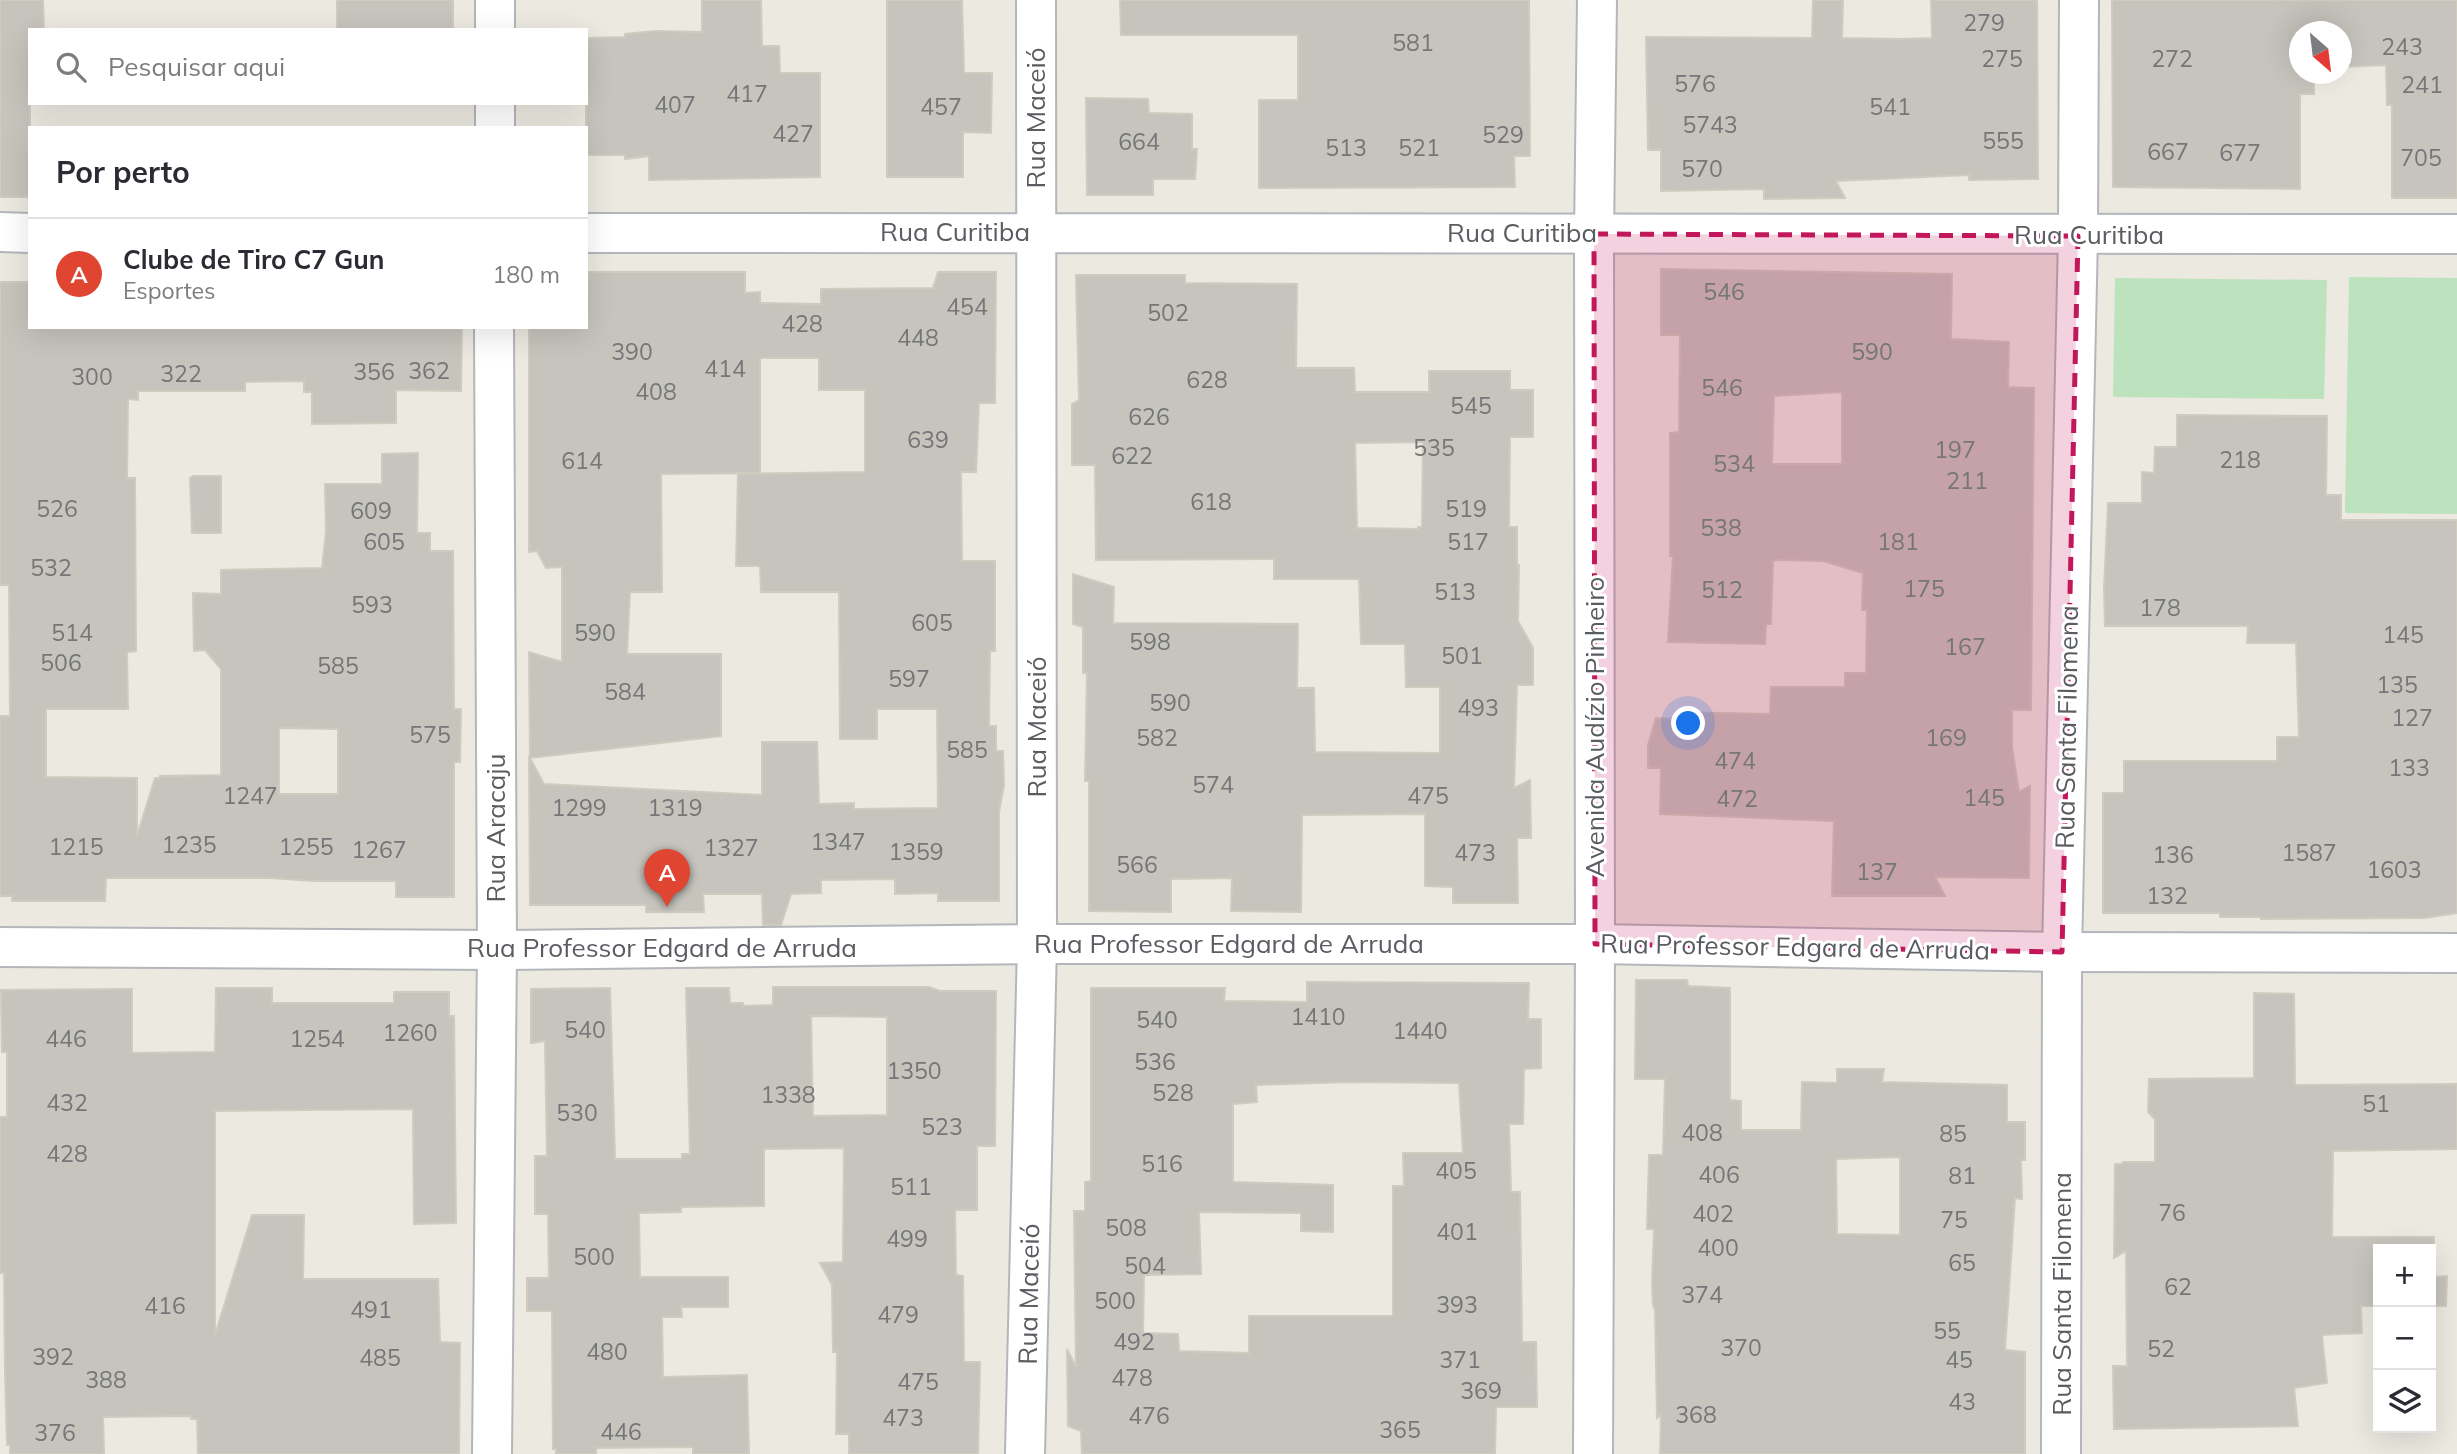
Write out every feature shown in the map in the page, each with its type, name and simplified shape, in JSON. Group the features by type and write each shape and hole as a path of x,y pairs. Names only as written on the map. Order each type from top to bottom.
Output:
{"street":[{"path":"495,0 495,28"},
{"name":"Rua Maceió","path":"1025,1454 1037,944 1036,0"},
{"name":"Avenida Audízio Pinheiro","path":"1593,1454 1594,234 1597,0"},
{"name":"Rua Santa Filomena","path":"2061,1454 2062,952 2078,236 2079,0"},
{"path":"495,105 495,126"},
{"path":"0,232 28,233"},
{"name":"Rua Curitiba","path":"588,233 2078,236 2457,234"},
{"name":"Rua Aracaju","path":"492,1454 497,950 494,329"},
{"name":"Rua Professor Edgard de Arruda","path":"0,947 497,950 1037,944 1595,944 2062,952 2457,953"}],"highlighted area":[{"path":"1594,234 2078,236 2062,952 1595,944"}],"green space":[{"path":"2349,277 2457,278 2457,514 2345,513"},
{"path":"2115,278 2327,280 2324,399 2113,397"}],"building":[{"path":"0,0 43,0 44,28 28,28 28,197 0,197"},
{"path":"337,0 453,0 453,28 337,28"},
{"path":"702,0 761,0 762,46 779,46 780,73 820,73 820,177 649,180 649,156 625,159 625,155 588,155 588,38 625,37 625,34 655,31 702,32"},
{"path":"887,0 962,0 964,73 992,73 991,133 963,132 963,177 887,177"},
{"path":"1120,0 1529,0 1530,156 1514,156 1515,187 1259,188 1259,100 1298,100 1298,35 1121,35"},
{"path":"1813,0 1843,0 1842,38 1900,39 1932,38 1931,0 2037,0 2038,179 1969,180 1969,175 1836,181 1845,198 1764,199 1764,189 1661,191 1661,150 1648,150 1646,37 1812,38"},
{"path":"2112,0 2457,0 2457,198 2392,198 2392,105 2387,105 2386,65 2352,67 2352,21 2289,21 2289,84 2314,84 2314,94 2300,94 2300,189 2113,187"},
{"path":"1086,98 1148,99 1149,113 1192,114 1192,149 1197,149 1195,179 1153,179 1153,195 1087,195"},
{"path":"1661,269 1952,274 1951,339 2009,342 2008,387 2034,388 2031,710 2012,710 2012,747 2019,792 2030,786 2029,878 1935,877 1945,896 1832,896 1834,821 1660,814 1661,768 1648,768 1648,745 1656,718 1675,719 1676,712 1770,714 1771,687 1845,687 1845,673 1866,673 1867,610 1862,610 1863,573 1823,561 1773,560 1771,624 1766,624 1765,644 1668,642 1673,556 1670,556 1670,433 1679,432 1680,335 1661,335","holes":["1842,392 1842,464 1772,464 1774,396"]},
{"path":"588,272 745,272 745,293 760,292 760,303 821,304 821,289 933,288 938,272 996,272 995,403 979,403 976,472 961,472 962,561 995,561 995,651 990,651 989,726 996,726 996,751 1003,751 1004,785 999,812 999,901 938,901 938,893 895,894 895,879 821,880 821,893 791,894 781,925 763,925 762,894 703,894 704,912 646,912 646,905 530,905 529,756 530,758 529,652 562,662 562,567 546,568 537,551 529,552 529,329 588,329","holes":["760,358 819,358 819,390 865,390 865,472 738,474 736,566 760,566 761,592 839,592 840,739 877,739 877,709 937,709 938,808 854,809 854,803 819,804 817,742 762,742 762,795 544,784 530,758 721,736 721,654 627,654 630,592 662,592 661,474 760,473"]},
{"path":"1076,275 1185,275 1185,283 1297,284 1296,368 1354,368 1355,392 1429,392 1429,371 1510,371 1510,390 1533,390 1533,437 1510,437 1509,527 1517,527 1518,621 1533,648 1533,685 1517,685 1514,788 1530,780 1531,838 1517,838 1518,903 1453,903 1453,887 1425,886 1425,814 1302,815 1301,912 1231,911 1232,878 1171,879 1171,912 1089,911 1089,781 1085,781 1087,673 1083,673 1083,627 1073,624 1073,574 1114,587 1113,623 1298,624 1297,688 1314,688 1315,752 1440,753 1440,687 1406,687 1405,644 1361,644 1359,579 1274,579 1274,559 1096,560 1095,465 1072,465 1072,404 1079,400","holes":["1423,442 1422,527 1357,528 1355,443"]},
{"path":"0,282 28,282 28,329 462,329 461,391 396,390 396,423 312,424 312,392 304,392 304,381 245,382 245,391 138,391 138,400 128,399 127,478 135,478 136,651 127,652 128,709 46,709 46,777 137,778 137,836 155,778 221,775 221,669 205,650 194,651 193,593 221,594 221,570 322,568 326,531 325,484 382,484 382,454 418,453 417,533 430,533 430,551 453,551 454,709 461,709 460,762 454,762 454,897 396,897 396,881 270,878 106,878 105,901 12,901 12,896 0,896 0,716 10,716 9,585 0,585","holes":["279,728 338,729 338,794 279,794"]},
{"path":"2177,415 2327,416 2326,495 2341,495 2341,520 2457,520 2457,913 2425,918 2261,919 2220,917 2220,913 2103,913 2103,793 2124,793 2124,761 2277,761 2277,737 2299,737 2296,643 2247,643 2248,626 2105,626 2108,503 2142,503 2142,472 2154,473 2155,447 2177,447"},
{"path":"221,476 221,533 192,533 190,478"},
{"path":"1636,980 1687,980 1688,986 1730,988 1730,1100 1741,1101 1741,1130 1801,1130 1802,1082 1837,1083 1837,1069 1884,1069 1882,1082 2007,1085 2007,1122 2025,1122 2025,1160 2021,1160 2022,1199 2015,1198 2005,1350 2025,1352 2025,1454 1660,1454 1661,1415 1657,1418 1652,1283 1654,1229 1647,1229 1649,1155 1663,1155 1665,1079 1635,1079","holes":["1900,1157 1900,1235 1837,1234 1836,1159"]},
{"path":"1307,982 1529,983 1528,1019 1541,1019 1541,1068 1524,1069 1523,1124 1509,1124 1511,1192 1520,1192 1522,1342 1536,1342 1537,1407 1496,1407 1495,1454 1082,1454 1081,1431 1068,1426 1067,1349 1076,1367 1074,1211 1085,1211 1085,1182 1091,1181 1091,988 1225,988 1224,1001 1307,1002","holes":["1459,1083 1463,1153 1403,1153 1404,1186 1393,1186 1393,1316 1249,1316 1249,1353 1179,1351 1178,1334 1143,1333 1144,1275 1201,1274 1199,1212 1301,1213 1301,1231 1333,1232 1333,1185 1233,1182 1233,1104 1257,1102 1256,1085"]},
{"path":"773,987 929,987 940,991 996,991 995,1146 977,1146 977,1210 955,1210 956,1275 963,1276 964,1362 980,1362 978,1454 849,1454 849,1434 836,1434 837,1352 833,1352 832,1285 820,1263 843,1262 844,1148 764,1149 764,1206 681,1207 681,1212 639,1213 640,1277 728,1277 728,1307 681,1307 682,1317 662,1317 663,1377 747,1375 749,1454 693,1454 693,1447 596,1448 596,1454 556,1454 556,1449 553,1449 552,1311 527,1311 527,1278 549,1278 548,1214 535,1214 535,1156 547,1156 545,1041 531,1043 531,989 610,988 615,1159 682,1159 682,1154 690,1154 686,988 729,988 730,1003 743,1003 743,1006 773,1005","holes":["811,1016 887,1017 887,1115 813,1116"]},
{"path":"216,988 272,988 272,1003 394,1003 394,992 449,992 449,1016 454,1016 456,1223 414,1224 413,1109 215,1111 215,1335 252,1215 304,1215 303,1279 438,1279 440,1342 460,1343 459,1454 198,1454 197,1419 191,1419 191,1416 103,1417 104,1454 10,1454 10,1445 7,1445 4,1273 0,1273 0,1117 7,1117 7,1052 2,1052 1,990 132,989 132,1053 215,1052"},
{"path":"2254,993 2294,994 2295,1085 2457,1084 2457,1149 2333,1151 2332,1237 2434,1237 2434,1244 2373,1244 2373,1306 2361,1306 2362,1333 2322,1335 2327,1383 2294,1388 2298,1426 2114,1429 2113,1366 2127,1366 2126,1251 2114,1258 2115,1164 2155,1162 2155,1119 2148,1112 2149,1079 2254,1078"},
{"path":"2447,1276 2446,1306 2436,1306 2436,1277"}],"place":[{"name":"Clube de Tiro C7 Gun","path":"667,907"}]}
